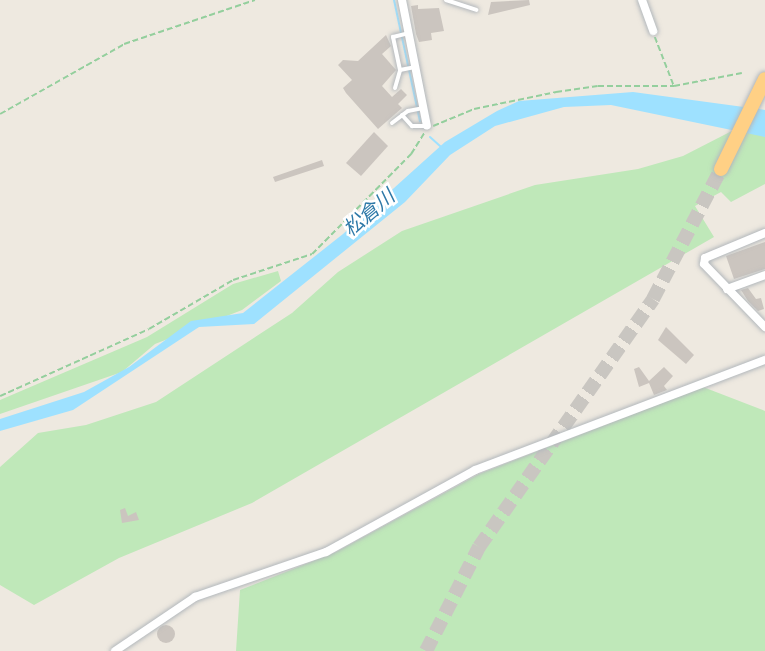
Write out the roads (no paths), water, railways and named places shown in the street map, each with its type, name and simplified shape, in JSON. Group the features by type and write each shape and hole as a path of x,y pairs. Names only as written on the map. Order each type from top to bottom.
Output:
{"highway":[{"path":"724,171 764,85"}],"street":[{"path":"402,0 421,108 427,126"},
{"path":"642,0 653,31"},
{"path":"765,233 705,258 705,266 765,327"},
{"path":"728,289 765,275"},
{"path":"756,318 765,315"},
{"path":"115,651 195,597 326,552 475,470 765,360"}],"lane":[{"path":"446,0 476,10"},
{"path":"395,88 402,70 393,36 407,33"},
{"path":"402,70 414,67"},
{"path":"392,123 402,115 421,108"},
{"path":"402,115 412,126 427,126"}],"water":[{"name":"松倉川","path":"633,92 765,110 765,137 611,105 564,107 495,126 450,155 405,202 254,324 199,327 73,410 0,431 0,419 84,392 129,367 191,321 243,313 343,234 445,142 497,111 519,101"}],"waterway":[{"path":"394,0 420,121"},
{"path":"430,137 441,147"}],"tunnel":[{"path":"426,651 479,547 653,299 721,169"}]}
